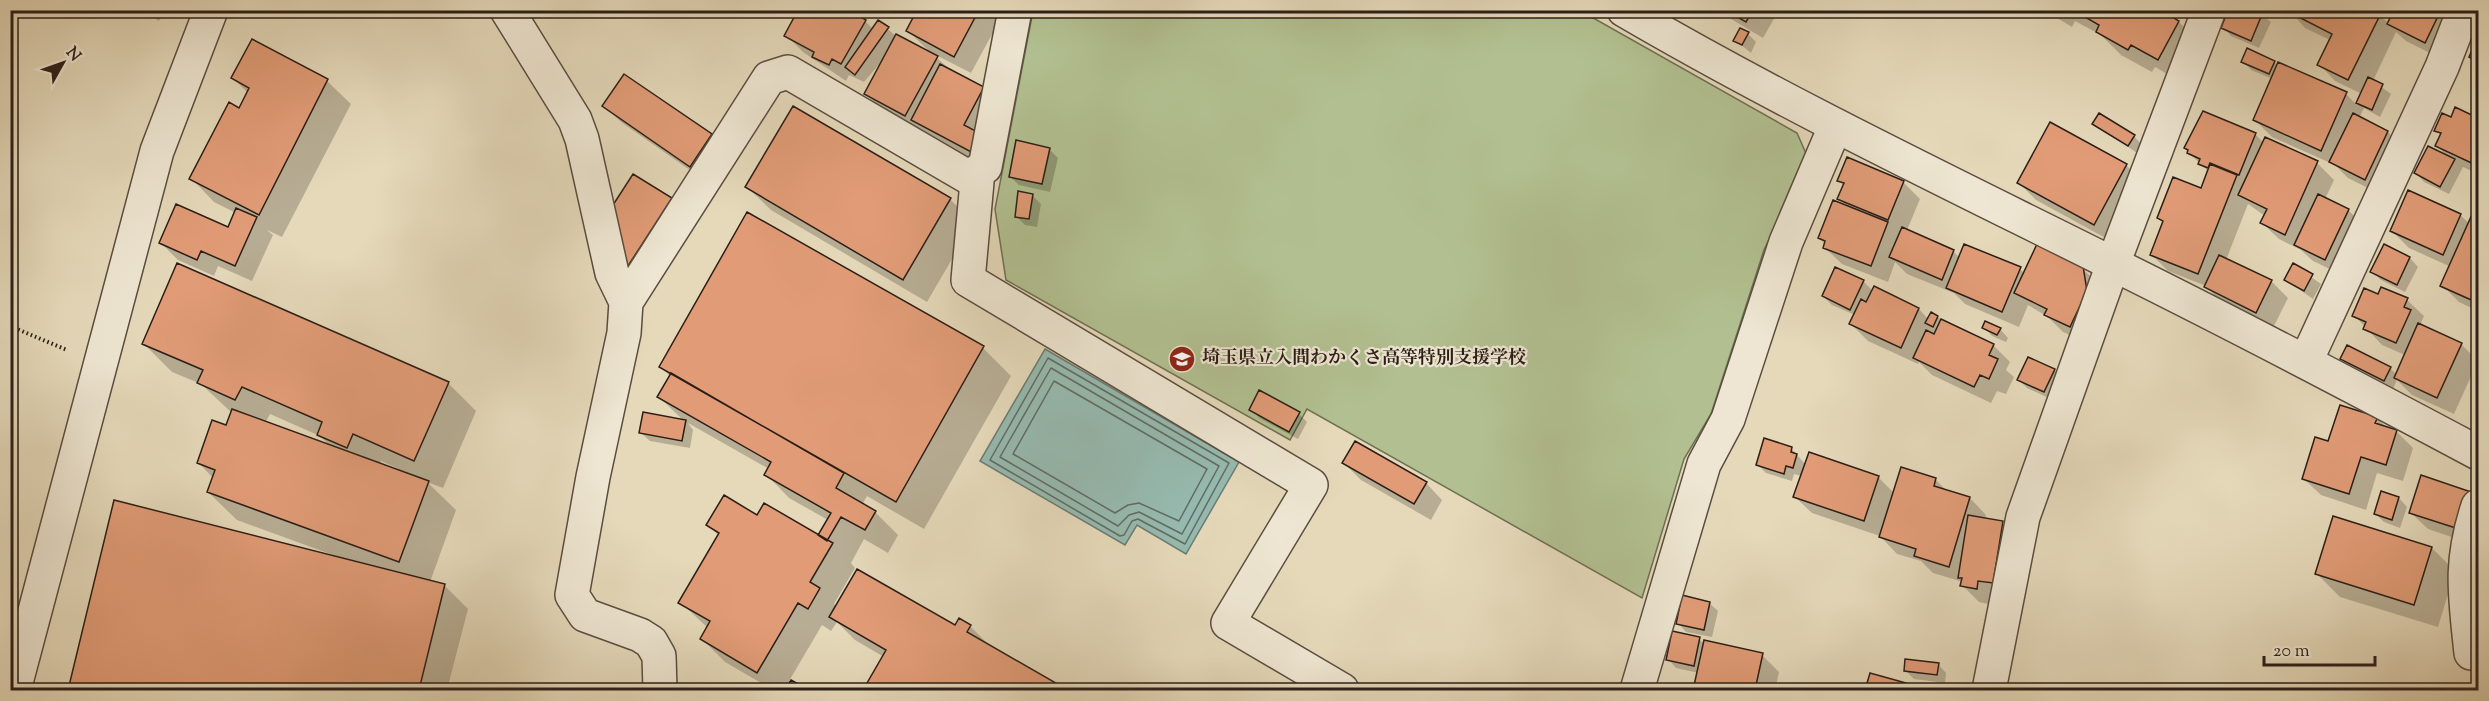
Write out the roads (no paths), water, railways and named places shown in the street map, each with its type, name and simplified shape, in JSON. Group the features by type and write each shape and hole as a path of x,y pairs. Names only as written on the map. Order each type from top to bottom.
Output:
{"street":[{"path":"14,690 157,151 211,10"},
{"path":"507,10 579,130 612,273 626,302"},
{"path":"660,690 659,656 651,642 640,635 585,615 572,595 593,477 624,333 626,302 769,78 788,72 968,177 985,167 1015,10"},
{"path":"1624,10 1726,69 1835,127 2306,361 2478,453"},
{"path":"1989,690 2023,517 2113,264 2209,10"},
{"path":"2306,361 2442,67 2464,10"},
{"path":"1637,690 1704,464 1728,419 1786,242 1835,127"},
{"path":"978,171 968,280 1311,484 1228,623 1342,690"},
{"path":"2471,653 2463,581 2469,534 2478,506"}],"water":[{"path":"1045,349 1239,462 1186,554 1137,525 1125,545 980,461"}],"place":[{"name":"埼玉県立入間わかくさ高等特別支援学校","path":"1182,359"}]}
